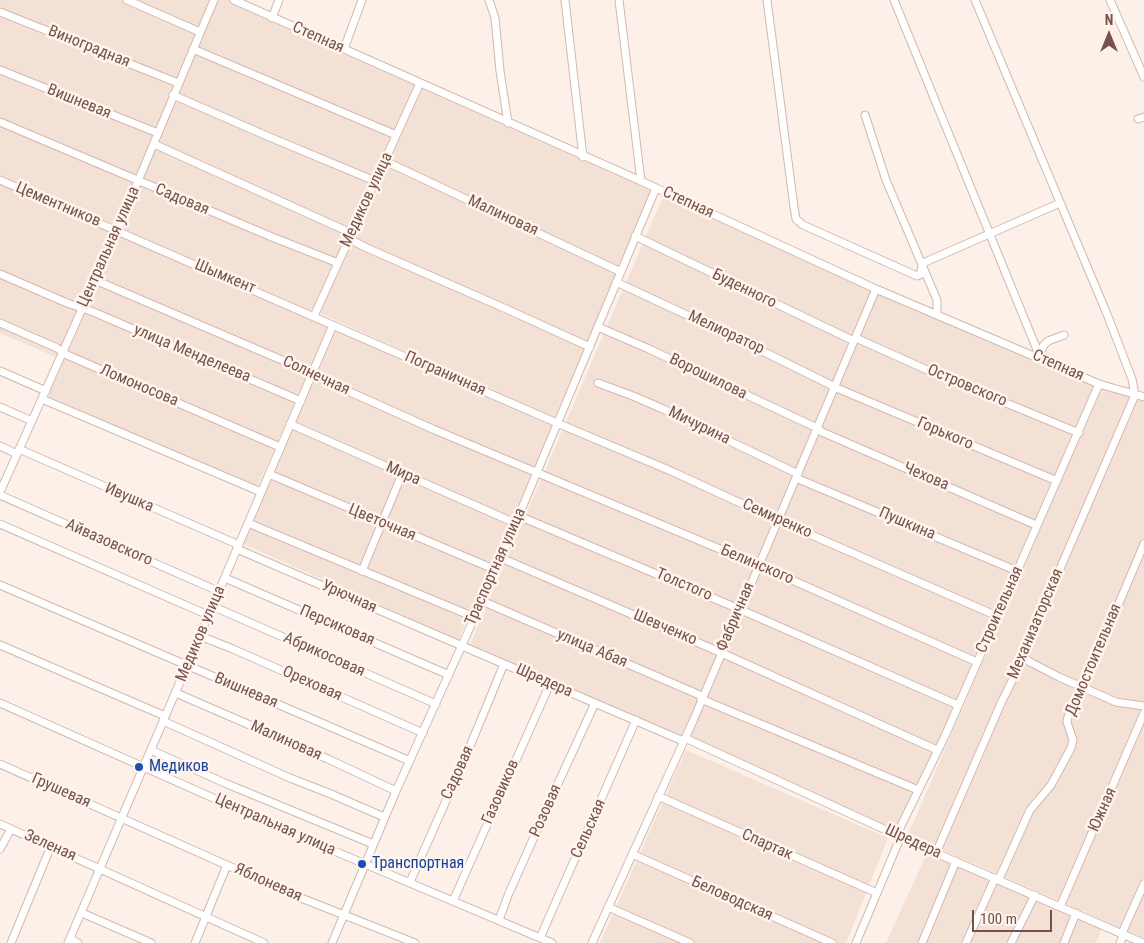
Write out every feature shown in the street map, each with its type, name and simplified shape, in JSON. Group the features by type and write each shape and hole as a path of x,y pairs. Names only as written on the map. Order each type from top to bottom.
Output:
{"street":[{"path":"127,0 200,32"},
{"name":"Центральная улица","path":"0,493 117,231 214,0"},
{"name":"Степная","path":"234,0 583,157 641,181 876,289 1040,357 1099,384 1144,397"},
{"path":"272,18 279,0"},
{"path":"344,49 362,0"},
{"path":"489,0 495,18 500,71 508,123"},
{"path":"565,0 583,157"},
{"path":"619,0 641,181"},
{"path":"767,0 776,80 796,219 803,225 916,276 920,274 923,263"},
{"path":"894,0 1040,357"},
{"path":"975,0 1110,322 1132,379 1135,395"},
{"path":"1110,0 1144,77"},
{"name":"Виноградная","path":"0,12 178,83"},
{"path":"193,49 396,135"},
{"name":"Вишневая","path":"0,70 158,133"},
{"name":"Медиков улица","path":"314,316 420,83"},
{"path":"173,95 375,180"},
{"path":"865,115 886,180 923,263 937,300 937,314"},
{"name":"Садовая","path":"0,122 338,263"},
{"path":"154,144 350,236 367,248 590,347"},
{"name":"Малиновая","path":"385,161 621,272"},
{"name":"Цементников","path":"0,180 117,231"},
{"name":"Траспортная улица","path":"332,943 384,817 496,570 656,188"},
{"path":"923,263 1060,203"},
{"name":"Шымкент","path":"117,231 334,325"},
{"name":"Буденного","path":"635,236 855,340"},
{"name":"улица Менделеева","path":"0,274 301,401"},
{"name":"Солнечная","path":"95,280 536,472"},
{"name":"Мелиоратор","path":"616,282 834,385"},
{"name":"Фабричная","path":"592,943 684,739 876,289"},
{"name":"Ломоносова","path":"0,324 66,355 280,447"},
{"name":"Медиков улица","path":"69,941 334,325"},
{"name":"Пограничная","path":"334,325 557,423"},
{"name":"Ворошилова","path":"598,327 817,428"},
{"path":"1040,357 1043,346 1048,341 1064,335"},
{"name":"Островского","path":"855,340 1079,433"},
{"path":"0,371 46,391"},
{"name":"Мичурина","path":"598,383 663,409 797,476"},
{"name":"Строительная","path":"856,943 918,790 958,705 1099,384"},
{"name":"Горького","path":"834,385 1056,481"},
{"name":"Механизаторская","path":"936,853 1002,701 1025,658 1026,650 1044,606 1122,429 1135,395"},
{"path":"42,398 262,492"},
{"path":"0,408 32,421"},
{"name":"Семиренко","path":"557,423 671,471 997,616"},
{"name":"Мира","path":"290,424 515,523"},
{"name":"Чехова","path":"817,428 822,432 1036,525"},
{"name":"Ивушка","path":"0,446 18,452 238,547"},
{"name":"Белинского","path":"536,472 758,565 977,662"},
{"name":"Цветочная","path":"269,474 496,570"},
{"path":"362,571 402,474"},
{"name":"Пушкина","path":"797,476 1017,570"},
{"name":"Айвазовского","path":"0,493 218,591"},
{"name":"Толстого","path":"519,516 739,609 958,705"},
{"path":"248,523 474,617"},
{"path":"0,524 208,615"},
{"name":"Домостоительная","path":"997,878 1030,810 1051,785 1071,748 1072,736 1067,722 1144,544"},
{"name":"Урючная","path":"238,547 461,646"},
{"name":"Шевченко","path":"501,558 937,750"},
{"name":"Персиковая","path":"225,578 449,675"},
{"name":"Вишневая","path":"0,585 410,761"},
{"name":"улица Абая","path":"482,602 918,790"},
{"name":"Абрикосовая","path":"212,606 436,704"},
{"name":"Ореховая","path":"200,636 423,733"},
{"path":"0,645 290,778 384,817"},
{"name":"Шредера","path":"461,646 684,739 956,862 997,878 1143,943"},
{"path":"1025,658 1083,688 1116,702 1143,709"},
{"name":"Садовая","path":"410,882 478,729 504,664"},
{"name":"Газовиков","path":"453,901 550,684"},
{"name":"Малиновая","path":"176,692 396,791"},
{"name":"Розовая","path":"499,920 595,703"},
{"name":"Центральная улица","path":"0,704 364,864 552,943"},
{"name":"Южная","path":"1060,906 1143,709"},
{"name":"Сельская","path":"540,938 636,720"},
{"path":"151,750 373,844"},
{"name":"Грушевая","path":"0,764 122,818"},
{"name":"Спартак","path":"658,796 877,894"},
{"name":"Яблоневая","path":"122,818 296,896 415,943"},
{"name":"Зеленая","path":"0,824 100,869"},
{"path":"0,850 11,829"},
{"path":"11,943 51,846"},
{"name":"Беловодская","path":"632,854 832,943"},
{"path":"922,943 956,862"},
{"path":"195,943 227,865"},
{"path":"100,869 264,943"},
{"path":"966,943 997,878"},
{"path":"1120,943 1144,884"},
{"path":"1011,943 1035,895"},
{"path":"608,907 690,943"},
{"path":"82,913 151,943"},
{"path":"1064,943 1076,914"},
{"path":"69,941 78,943"}],"shaded area":[{"path":"0,0 211,0 58,358 0,333"},
{"path":"216,0 244,0 420,77 313,319 329,326 257,488 43,394"},
{"path":"424,79 659,184 554,418 319,313"},
{"path":"664,194 1097,380 900,832 469,647"},
{"path":"337,324 556,420 512,518 294,421"},
{"path":"1103,387 1144,400 1144,938 908,835 1090,412"},
{"path":"290,424 512,520 458,640 239,542"},
{"path":"686,750 888,838 846,943 600,943"},
{"path":"927,853 1102,929 1096,943 886,943"}],"place":[{"name":"Медиков","path":"139,767"},
{"name":"Транспортная","path":"362,864"}]}
